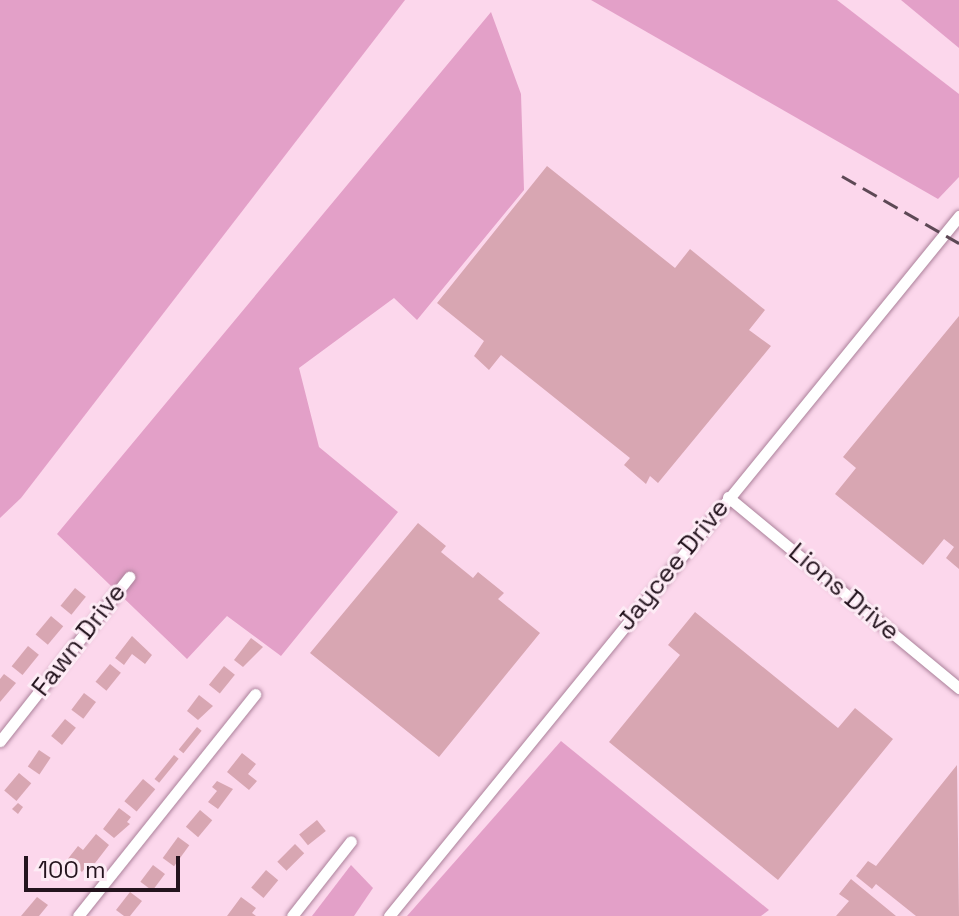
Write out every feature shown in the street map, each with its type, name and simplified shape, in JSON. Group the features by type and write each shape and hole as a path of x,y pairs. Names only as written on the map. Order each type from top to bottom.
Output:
{"street":[{"name":"Jaycee Drive","path":"389,916 959,216"},
{"name":"Lions Drive","path":"728,497 959,688"},
{"name":"Fawn Drive","path":"0,741 129,577"},
{"path":"78,916 255,694"},
{"path":"292,916 351,841"}],"shaded area":[{"path":"0,0 405,0 21,498 0,518"},
{"path":"591,0 837,0 959,94 959,177 938,199"},
{"path":"901,0 959,0 959,48"},
{"path":"491,12 521,94 524,190 417,320 394,298 299,368 319,447 398,512 281,656 227,616 187,659 57,534"},
{"path":"561,741 769,910 761,916 407,916"},
{"path":"351,865 373,888 354,916 312,916"}],"building":[{"path":"547,166 675,268 690,249 765,310 749,330 771,346 658,483 650,476 646,484 624,465 630,458 501,355 489,370 474,356 484,341 437,303"},
{"path":"959,316 959,569 946,558 954,547 944,539 923,565 835,494 856,468 843,457"},
{"path":"418,523 446,546 441,552 473,578 478,572 504,593 498,599 540,633 439,757 310,653"},
{"path":"75,588 86,597 71,615 61,606"},
{"path":"695,612 838,728 855,708 893,739 778,880 609,742 680,655 668,645"},
{"path":"51,616 63,626 48,645 36,634"},
{"path":"132,636 152,655 145,664 132,654 124,665 115,658"},
{"path":"251,638 263,647 243,667 234,660"},
{"path":"28,646 39,655 23,675 12,666"},
{"path":"110,664 121,673 106,691 96,682"},
{"path":"224,666 235,675 220,693 209,685"},
{"path":"4,674 16,683 0,702 0,679"},
{"path":"84,693 96,702 83,719 71,710"},
{"path":"199,695 213,706 198,720 187,711"},
{"path":"65,719 76,728 62,745 51,736"},
{"path":"197,727 202,731 183,753 179,750"},
{"path":"39,750 51,758 39,774 28,767"},
{"path":"242,753 256,764 248,774 257,781 249,790 227,772"},
{"path":"174,755 179,759 159,783 154,779"},
{"path":"957,765 959,916 916,916 876,884 872,889 856,876 868,861 876,866"},
{"path":"19,773 31,783 16,801 4,791"},
{"path":"143,779 155,789 137,811 124,801"},
{"path":"217,781 233,789 218,809 208,802 217,791 212,787"},
{"path":"18,803 23,807 18,814 12,809"},
{"path":"119,808 131,817 127,822 130,824 114,838 103,829"},
{"path":"200,810 212,820 198,837 186,827"},
{"path":"317,820 326,831 308,845 299,834"},
{"path":"96,834 109,845 92,867 88,864 82,872 67,860 78,846 83,850"},
{"path":"178,837 189,845 174,866 163,858"},
{"path":"295,844 304,853 287,871 277,862"},
{"path":"153,865 165,874 152,891 140,882"},
{"path":"266,870 278,880 263,898 251,888"},
{"path":"851,879 896,916 836,916 849,901 839,894"},
{"path":"130,892 142,901 130,916 124,916 116,910"},
{"path":"37,897 48,905 39,916 21,916"},
{"path":"241,897 256,908 252,913 256,916 227,916"}],"railway":[{"path":"842,176 959,243"}]}
